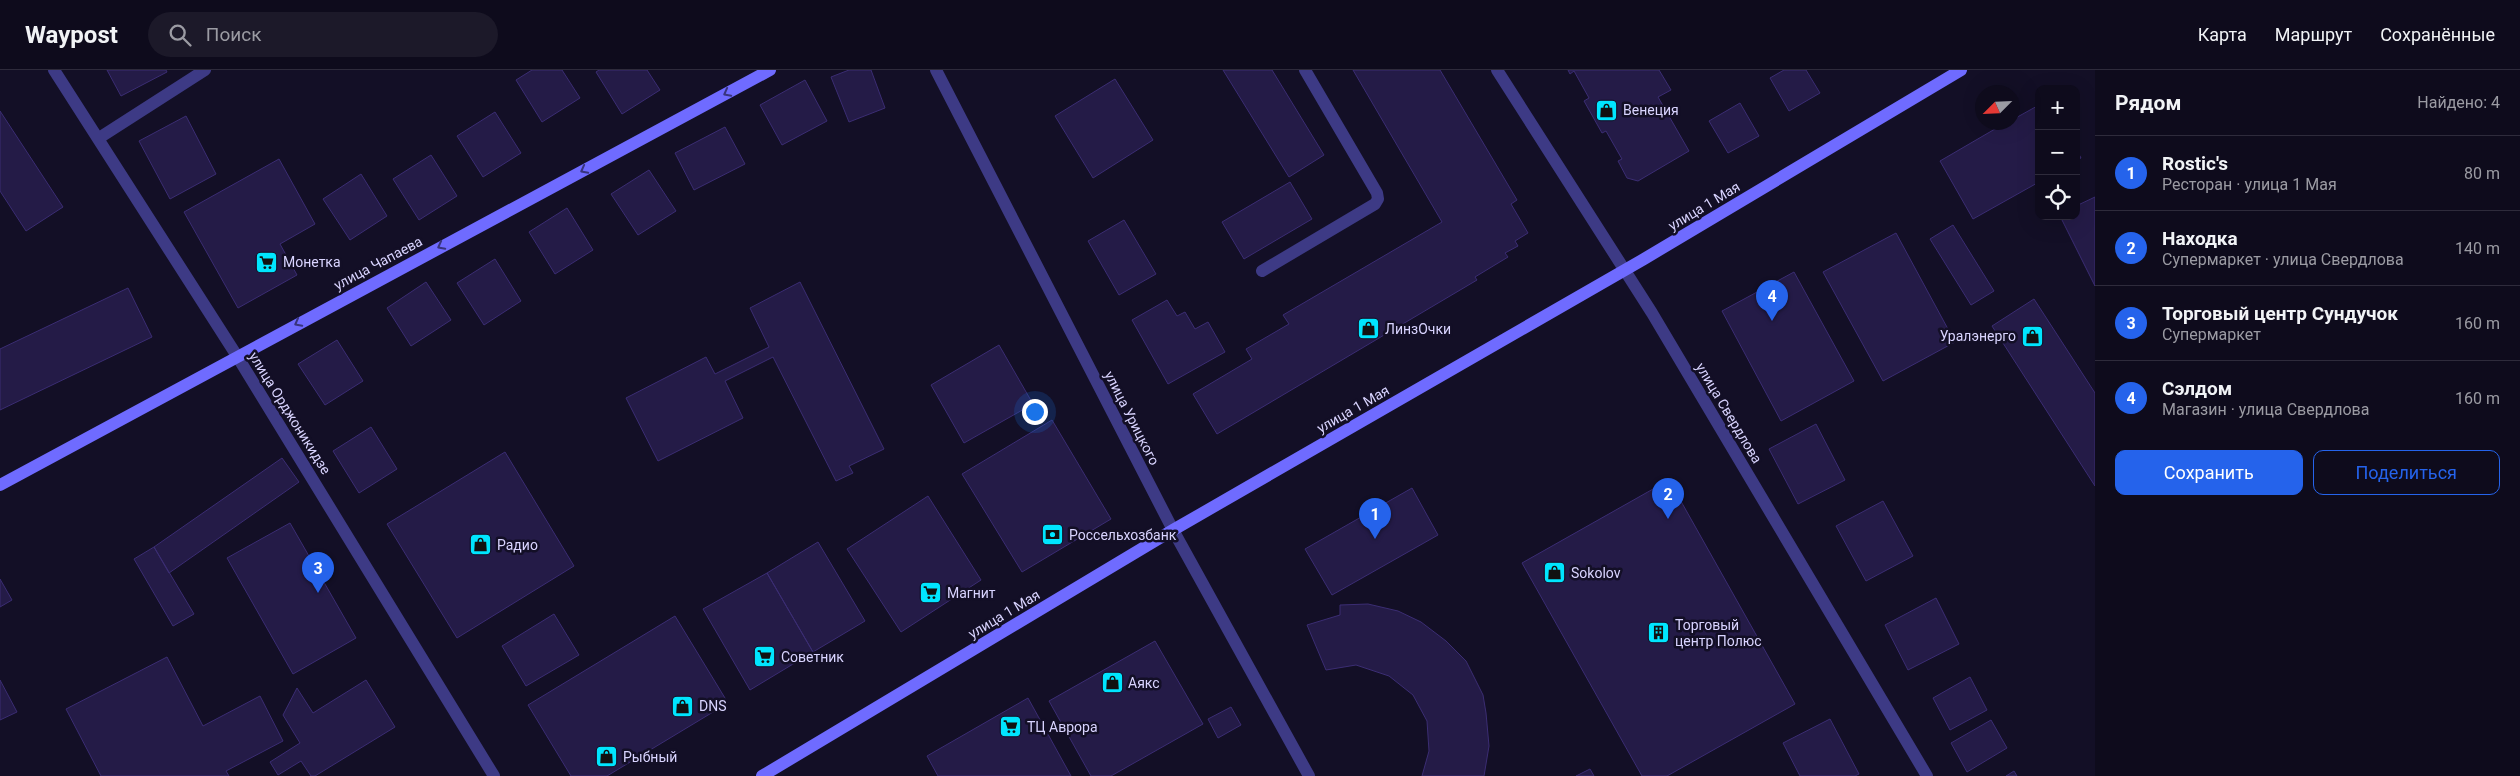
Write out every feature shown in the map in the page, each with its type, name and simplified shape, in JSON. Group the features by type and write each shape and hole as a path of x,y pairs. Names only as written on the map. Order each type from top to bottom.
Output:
{"main road":[{"name":"улица Чапаева","path":"0,485 770,70"},
{"name":"улица 1 Мая","path":"762,776 1173,530 1625,270 1961,70"}],"street":[{"name":"улица Орджоникидзе","path":"54,70 237,356 494,776"},
{"path":"99,138 205,70"},
{"name":"улица Урицкого","path":"936,70 1173,530 1310,776"},
{"path":"1262,271 1375,204 1378,198 1378,193 1305,70"},
{"name":"улица Свердлова","path":"1497,70 1625,270 1927,776"}],"building":[{"path":"107,70 166,70 167,72 121,96"},
{"path":"532,70 562,70 580,98 542,122 516,80"},
{"path":"599,70 647,70 660,90 622,114 596,72"},
{"path":"849,70 871,70 885,108 849,122 831,77"},
{"path":"1223,70 1272,70 1324,155 1289,177"},
{"path":"1353,70 1440,70 1517,200 1511,204 1528,233 1515,241 1518,246 1505,253 1508,257 1475,277 1477,280 1217,434 1193,394 1252,359 1246,349 1289,324 1283,315 1442,222"},
{"path":"1568,70 1659,70 1671,90 1658,97 1689,151 1638,181 1627,178 1618,161 1622,159 1606,131 1602,133 1584,101 1589,98 1574,71 1570,74"},
{"path":"1784,70 1806,70 1820,93 1789,111 1770,78"},
{"path":"1115,79 1153,140 1093,178 1055,116"},
{"path":"805,80 827,121 782,145 760,105"},
{"path":"1740,103 1759,136 1728,153 1709,121"},
{"path":"2035,107 2035,184 1973,219 1940,161 1993,130 2020,130 2020,116"},
{"path":"0,111 63,207 26,231 0,191"},
{"path":"495,112 521,153 483,177 457,136"},
{"path":"186,116 216,174 170,199 139,141"},
{"path":"725,127 745,164 694,190 675,153"},
{"path":"431,155 457,196 419,220 393,179"},
{"path":"279,159 315,224 280,244 297,275 238,308 184,212"},
{"path":"649,170 676,211 638,235 611,194"},
{"path":"361,174 387,216 350,240 323,199"},
{"path":"1290,182 1312,219 1244,259 1222,222"},
{"path":"2095,197 2095,286 2062,220 2080,220 2080,204"},
{"path":"567,208 593,250 555,274 529,232"},
{"path":"1124,220 1156,274 1119,295 1088,241"},
{"path":"1953,225 1994,291 1971,305 1930,239"},
{"path":"1896,233 1955,342 1883,381 1823,272"},
{"path":"495,259 521,301 484,325 457,283"},
{"path":"1794,272 1854,381 1781,421 1722,311"},
{"path":"426,282 451,320 411,346 387,308"},
{"path":"800,282 884,449 849,466 853,473 836,481 773,357 725,381 743,418 658,461 626,398 706,357 715,374 769,347 750,308"},
{"path":"128,288 152,337 0,410 0,349"},
{"path":"2034,299 2095,393 2095,486 1992,326"},
{"path":"1167,300 1177,316 1185,312 1195,329 1208,322 1225,352 1168,384 1132,320"},
{"path":"337,340 363,381 325,405 298,364"},
{"path":"999,345 1033,404 964,443 931,385"},
{"path":"1052,420 1111,519 1022,572 962,474"},
{"path":"1816,424 1845,480 1798,504 1769,449"},
{"path":"371,427 397,469 359,493 333,451"},
{"name":"Радио","path":"505,452 574,566 457,638 387,524"},
{"path":"282,458 299,482 169,573 154,547"},
{"name":"Торговый центр Полюс","path":"1669,480 1795,704 1667,776 1642,776 1522,563"},
{"path":"1412,488 1438,535 1332,595 1305,549"},
{"path":"928,496 981,580 901,632 847,549"},
{"path":"1883,501 1913,556 1866,581 1836,526"},
{"path":"290,523 356,638 293,674 227,558"},
{"path":"818,542 865,621 813,652 767,573"},
{"path":"154,547 194,614 173,626 134,559"},
{"path":"767,573 813,652 750,690 703,609"},
{"path":"0,579 12,600 0,607"},
{"path":"1936,598 1959,644 1908,670 1885,625"},
{"path":"1368,604 1398,611 1421,622 1446,641 1466,661 1483,695 1486,713 1489,746 1484,776 1422,776 1429,751 1427,721 1413,695 1389,676 1356,665 1326,670 1307,625 1340,615 1340,605"},
{"path":"554,614 579,655 526,686 502,646"},
{"path":"675,616 728,703 607,776 571,776 528,705"},
{"path":"1155,641 1203,724 1111,776 1091,776 1049,701"},
{"path":"167,657 203,726 260,696 283,741 226,771 229,776 101,776 66,709"},
{"path":"1970,677 1987,710 1950,730 1933,698"},
{"path":"0,680 17,712 0,720"},
{"path":"366,680 395,727 315,776 311,776 301,761 278,775 270,762 300,743 283,715 297,688 313,713"},
{"name":"ТЦ Аврора","path":"1028,698 1071,776 938,776 927,756"},
{"path":"1231,707 1241,725 1218,738 1208,719"},
{"path":"1830,719 1859,774 1855,776 1800,776 1783,743"},
{"path":"1991,720 2007,748 1967,772 1951,743"},
{"path":"1590,769 1594,776 1576,776"},
{"path":"2014,771 2017,776 2006,776"}],"place":[{"name":"Венеция","path":"1607,110"},
{"name":"Монетка","path":"267,262"},
{"name":"Сэлдом","path":"1772,321"},
{"name":"ЛинзОчки","path":"1369,329"},
{"name":"Уралэнерго","path":"2032,336"},
{"name":"Находка","path":"1668,519"},
{"name":"Россельхозбанк","path":"1053,535"},
{"name":"Rostic's","path":"1375,539"},
{"name":"Радио","path":"481,545"},
{"name":"Sokolov","path":"1555,573"},
{"name":"Торговый центр Сундучок","path":"318,593"},
{"name":"Магнит","path":"931,593"},
{"name":"Торговый центр Полюс","path":"1659,633"},
{"name":"Советник","path":"765,657"},
{"name":"Аякс","path":"1112,683"},
{"name":"DNS","path":"683,706"},
{"name":"ТЦ Аврора","path":"1011,727"},
{"name":"Рыбный","path":"607,757"}]}
